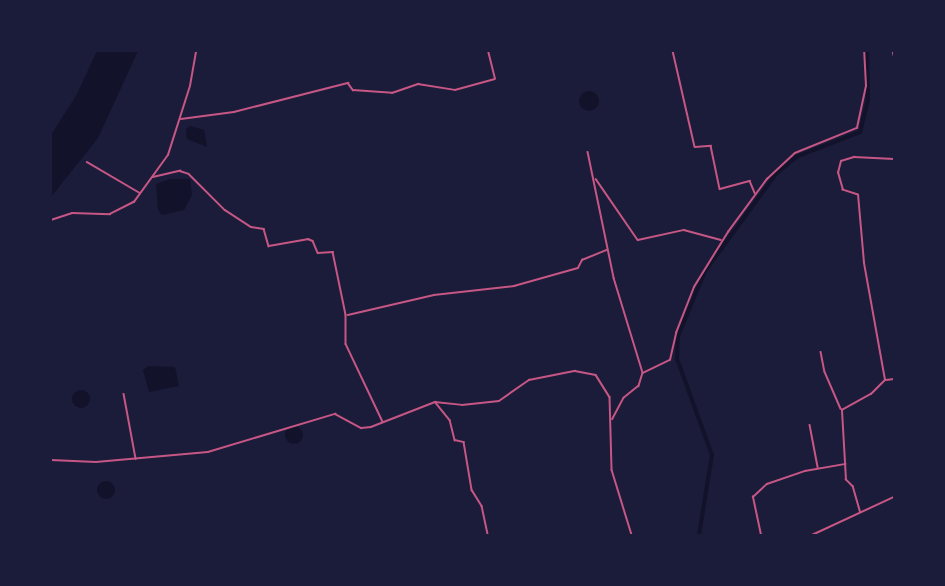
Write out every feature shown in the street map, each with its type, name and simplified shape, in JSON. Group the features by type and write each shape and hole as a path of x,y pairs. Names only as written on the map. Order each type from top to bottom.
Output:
{"street":[{"path":"51,220 72,213 110,214 128,207 141,194 168,155 181,119 196,51"},
{"path":"181,119 234,112 348,83 353,90 392,93 418,84 455,90 495,79 488,51"},
{"path":"673,51 695,147 711,146 720,189 750,181 756,194"},
{"path":"643,373 670,360 687,301 722,241 756,194 795,153 857,128 866,86 864,51"},
{"path":"588,152 608,250 643,373 639,386 624,398 613,420"},
{"path":"885,380 864,263 858,195 843,190 838,173 841,161 846,159 894,159"},
{"path":"87,162 141,194"},
{"path":"153,177 180,171 189,174 225,210 251,227 264,229 270,246 308,239 313,241 318,253 333,252 346,315 346,344 384,424"},
{"path":"594,177 638,240 684,230 722,241"},
{"path":"346,315 434,295 514,286 578,268 582,260 608,250"},
{"path":"821,352 825,372 842,410 846,480 853,487 860,513"},
{"path":"51,460 136,460 226,448 263,433 335,414 361,428 384,424 435,402 462,405 499,401 529,380 575,371 596,375 610,397 613,420 612,470 632,535"},
{"path":"842,410 871,394 885,380 894,379"},
{"path":"124,394 136,460"},
{"path":"435,402 450,420 455,440 464,442 472,490 482,506 488,535"},
{"path":"810,425 818,468"},
{"path":"761,535 753,497 775,480 818,468 846,464"},
{"path":"812,535 894,497"}],"shaded area":[{"path":"97,51 138,51 98,138 51,197 51,135 76,96"},
{"path":"585,91 593,91 599,97 599,105 593,111 585,111 579,105 579,97"},
{"path":"190,126 204,130 207,147 187,139 186,129"},
{"path":"170,179 190,179 192,195 184,210 162,215 158,210 156,184"},
{"path":"148,366 175,367 179,386 149,392 143,370"},
{"path":"81,390 87,393 90,399 87,405 81,408 75,405 72,399 75,393"},
{"path":"294,426 300,429 303,435 300,441 294,444 288,441 285,435 288,429"},
{"path":"106,481 112,484 115,490 112,496 106,499 100,496 97,490 100,484"}],"waterway":[{"path":"699,535 712,455 677,359 678,336 705,271 776,174 796,157 860,132 868,101 867,51"}]}
